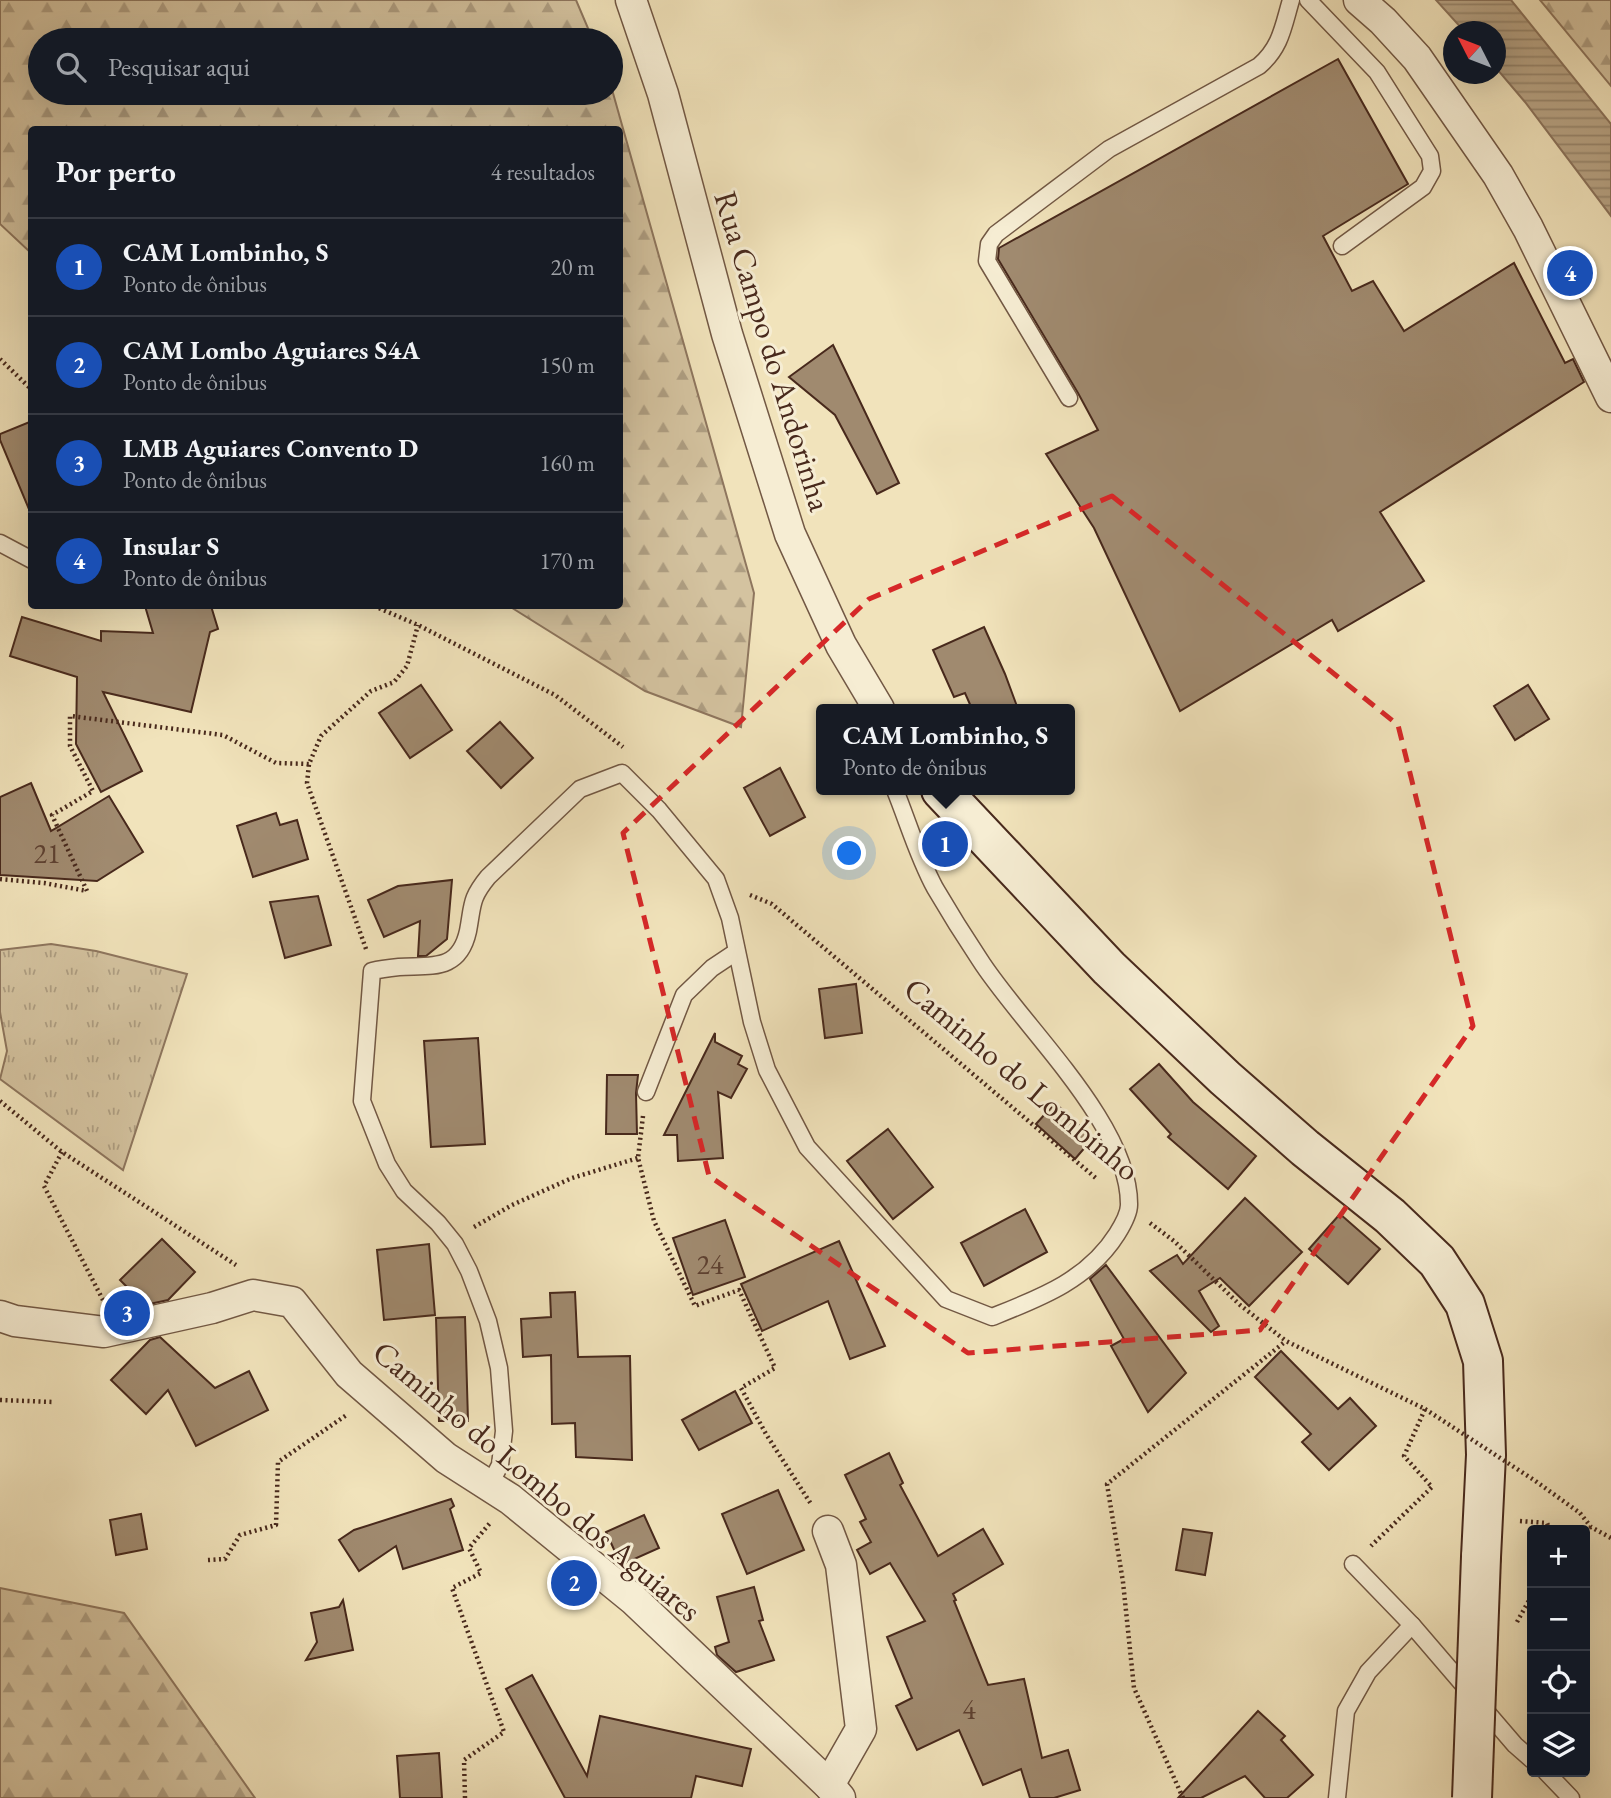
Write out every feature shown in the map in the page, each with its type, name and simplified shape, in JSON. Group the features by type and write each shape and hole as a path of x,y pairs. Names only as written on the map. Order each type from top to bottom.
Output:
{"main road":[{"path":"946,795 1109,968 1215,1069 1305,1148 1390,1216 1437,1261 1465,1304 1483,1361 1486,1455 1472,1798"}],"street":[{"name":"Rua Campo do Andorinha","path":"631,0 663,94 727,334 790,534 841,645 876,704"},
{"path":"1359,0 1383,21 1417,58 1498,175 1528,228 1611,397"},
{"name":"Caminho do Lombo dos Aguiares","path":"0,1316 15,1321 104,1332 212,1308 253,1295 292,1302 349,1374 446,1458 499,1492 634,1600 835,1791"},
{"path":"828,1531 841,1565 861,1729 835,1791"}],"lane":[{"path":"1069,398 987,261 989,244 996,234 1099,155 1259,66 1272,55 1291,0"},
{"path":"1308,0 1377,72 1430,156 1432,171 1423,187 1342,246"},
{"path":"0,543 28,559"},
{"path":"499,1492 504,1431 499,1368 488,1321 469,1271 455,1244 398,1182 387,1164 362,1101 372,971 399,967 431,967 451,961 465,940 470,908 476,892 488,877 580,789 622,773 659,810 716,879 730,918 752,1022 767,1070 807,1147 946,1299 992,1317 1043,1297 1080,1276 1108,1248 1122,1227 1129,1207 1124,1167 1078,1087 981,963 934,886 897,795"},
{"path":"646,1092 684,995 712,968 736,952"},
{"path":"1353,1564 1412,1625 1527,1756"},
{"path":"1337,1798 1346,1711 1368,1672 1412,1625"},
{"path":"1551,1777 1571,1798"}],"path":[{"path":"0,359 28,386"},
{"path":"380,609 418,625 555,695 632,754"},
{"path":"372,971 366,947 306,783 309,764 321,736 371,691 394,682 407,666 418,625"},
{"path":"0,878 87,891 52,815 93,791 70,746 70,716 223,735 276,763 309,764"},
{"path":"622,773 623,747"},
{"name":"Caminho do Lombinho","path":"742,892 772,904 1129,1207 1174,1241 1240,1305 1286,1341 1425,1409 1534,1480 1580,1513 1591,1527 1611,1538"},
{"path":"646,1092 638,1158 654,1221 695,1306 739,1290 775,1368 741,1388 766,1434 828,1531"},
{"path":"0,1101 62,1152 246,1272"},
{"path":"62,1152 44,1186 117,1329"},
{"path":"464,1233 512,1205 572,1178 638,1158"},
{"path":"1183,1798 1134,1688 1124,1582 1107,1484 1286,1341"},
{"path":"208,1560 225,1559 240,1535 276,1525 278,1462 375,1396"},
{"path":"0,1400 54,1402"},
{"path":"1369,1548 1432,1487 1404,1456 1425,1409"},
{"path":"465,1798 464,1760 504,1732 453,1588 481,1573 470,1548 499,1492"},
{"path":"1516,1520 1548,1525"},
{"path":"1515,1626 1527,1604"}],"highlighted area":[{"path":"1112,496 1398,725 1473,1026 1260,1330 968,1353 709,1176 623,833 869,599"}],"green space":[{"path":"0,0 576,0 588,28 28,28 28,105 616,105 622,126 28,126 28,250 0,224"},
{"path":"1540,0 1611,0 1611,86"},
{"path":"623,129 754,593 741,727 645,691 514,609 623,609"},
{"path":"51,944 96,951 187,974 123,1170 0,1079 7,1051 0,1012 0,950"},
{"path":"0,1588 124,1613 255,1798 0,1798"}],"shaded area":[{"path":"1436,0 1511,0 1611,124 1611,216 1506,80 1506,21 1455,21"}],"building":[{"path":"1338,59 1408,184 1323,236 1352,291 1373,281 1404,331 1514,263 1565,363 1573,359 1584,382 1380,512 1424,581 1338,631 1332,620 1180,711 1094,528 1046,454 1098,430 998,259 999,248"},
{"path":"833,345 899,483 877,494 835,415 789,377"},
{"path":"28,423 28,507 0,440 0,434"},
{"path":"146,609 212,609 218,629 210,632 191,712 103,692 142,771 101,792 76,744 77,677 10,656 22,617 101,641 101,631 153,633"},
{"path":"984,627 1016,704 970,704 965,693 954,697 933,650"},
{"path":"421,685 452,730 410,758 379,713"},
{"path":"1528,685 1549,719 1515,740 1494,706"},
{"path":"500,722 533,758 501,788 467,751"},
{"path":"780,768 805,817 770,836 744,788"},
{"path":"31,783 51,831 109,796 143,852 97,881 0,875 0,797"},
{"path":"276,813 280,825 297,820 308,859 253,877 237,826"},
{"path":"452,880 447,939 426,956 418,956 420,921 384,937 368,900 398,886"},
{"path":"318,896 331,945 285,958 270,902"},
{"path":"856,984 862,1033 825,1038 819,989"},
{"path":"715,1033 715,1042 742,1056 738,1064 747,1069 731,1098 718,1092 723,1158 678,1161 677,1135 664,1135"},
{"path":"478,1038 485,1144 431,1147 424,1041"},
{"path":"1159,1064 1193,1102 1256,1156 1228,1189 1168,1137 1171,1134 1130,1089"},
{"path":"607,1075 638,1075 637,1134 606,1134"},
{"path":"1055,1103 1093,1138 1075,1159 1036,1124"},
{"path":"888,1129 933,1187 893,1219 847,1161"},
{"path":"1245,1198 1302,1252 1249,1306 1220,1278 1199,1291 1219,1326 1211,1332 1150,1271 1177,1255 1183,1264"},
{"path":"1025,1209 1047,1252 984,1286 961,1243"},
{"path":"1340,1214 1380,1249 1348,1284 1309,1249"},
{"path":"725,1220 745,1277 693,1295 673,1238"},
{"path":"162,1239 195,1272 168,1300 145,1305 120,1280"},
{"path":"839,1241 885,1346 850,1359 828,1301 762,1331 741,1284"},
{"path":"429,1244 435,1315 384,1320 377,1250"},
{"path":"1106,1265 1186,1373 1148,1412 1111,1346 1124,1339 1090,1279"},
{"path":"575,1292 578,1357 630,1356 632,1460 576,1457 575,1423 552,1424 551,1355 523,1357 521,1319 551,1317 550,1293"},
{"path":"465,1317 468,1421 439,1421 436,1318"},
{"path":"160,1337 215,1388 249,1371 268,1410 196,1446 168,1390 146,1414 111,1380 150,1340"},
{"path":"1281,1351 1338,1409 1350,1398 1376,1426 1329,1470 1302,1442 1311,1434 1255,1377"},
{"path":"735,1391 752,1423 699,1450 682,1420"},
{"path":"889,1453 903,1483 900,1485 938,1556 983,1529 1003,1564 953,1594 956,1600 954,1601 988,1685 1024,1679 1042,1758 1068,1750 1080,1790 1054,1798 1030,1798 1021,1769 983,1785 959,1730 917,1750 896,1706 912,1698 887,1637 925,1621 890,1563 870,1574 857,1550 871,1542 860,1522 866,1519 845,1475"},
{"path":"778,1490 804,1550 747,1574 722,1514"},
{"path":"451,1499 454,1506 450,1509 463,1550 403,1569 396,1546 359,1571 339,1540 354,1530"},
{"path":"141,1514 147,1549 116,1555 110,1520"},
{"path":"644,1515 659,1548 621,1565 606,1532"},
{"path":"1183,1529 1212,1533 1205,1575 1176,1570"},
{"path":"754,1587 763,1620 759,1621 774,1660 736,1672 717,1655 715,1647 729,1642 717,1597"},
{"path":"343,1600 353,1650 306,1660 317,1642 311,1613 339,1607"},
{"path":"532,1675 587,1776 600,1716 751,1749 742,1786 696,1776 691,1798 565,1798 506,1689"},
{"path":"1258,1711 1285,1736 1281,1740 1313,1775 1287,1798 1265,1798 1245,1776 1201,1798 1178,1798"},
{"path":"439,1753 442,1798 400,1798 397,1756"}],"place":[{"name":"Insular S","path":"1570,273"},
{"name":"CAM Lombinho, S","path":"945,844"},
{"name":"LMB Aguiares Convento D","path":"127,1313"},
{"name":"CAM Lombo Aguiares S4A","path":"574,1583"}]}
